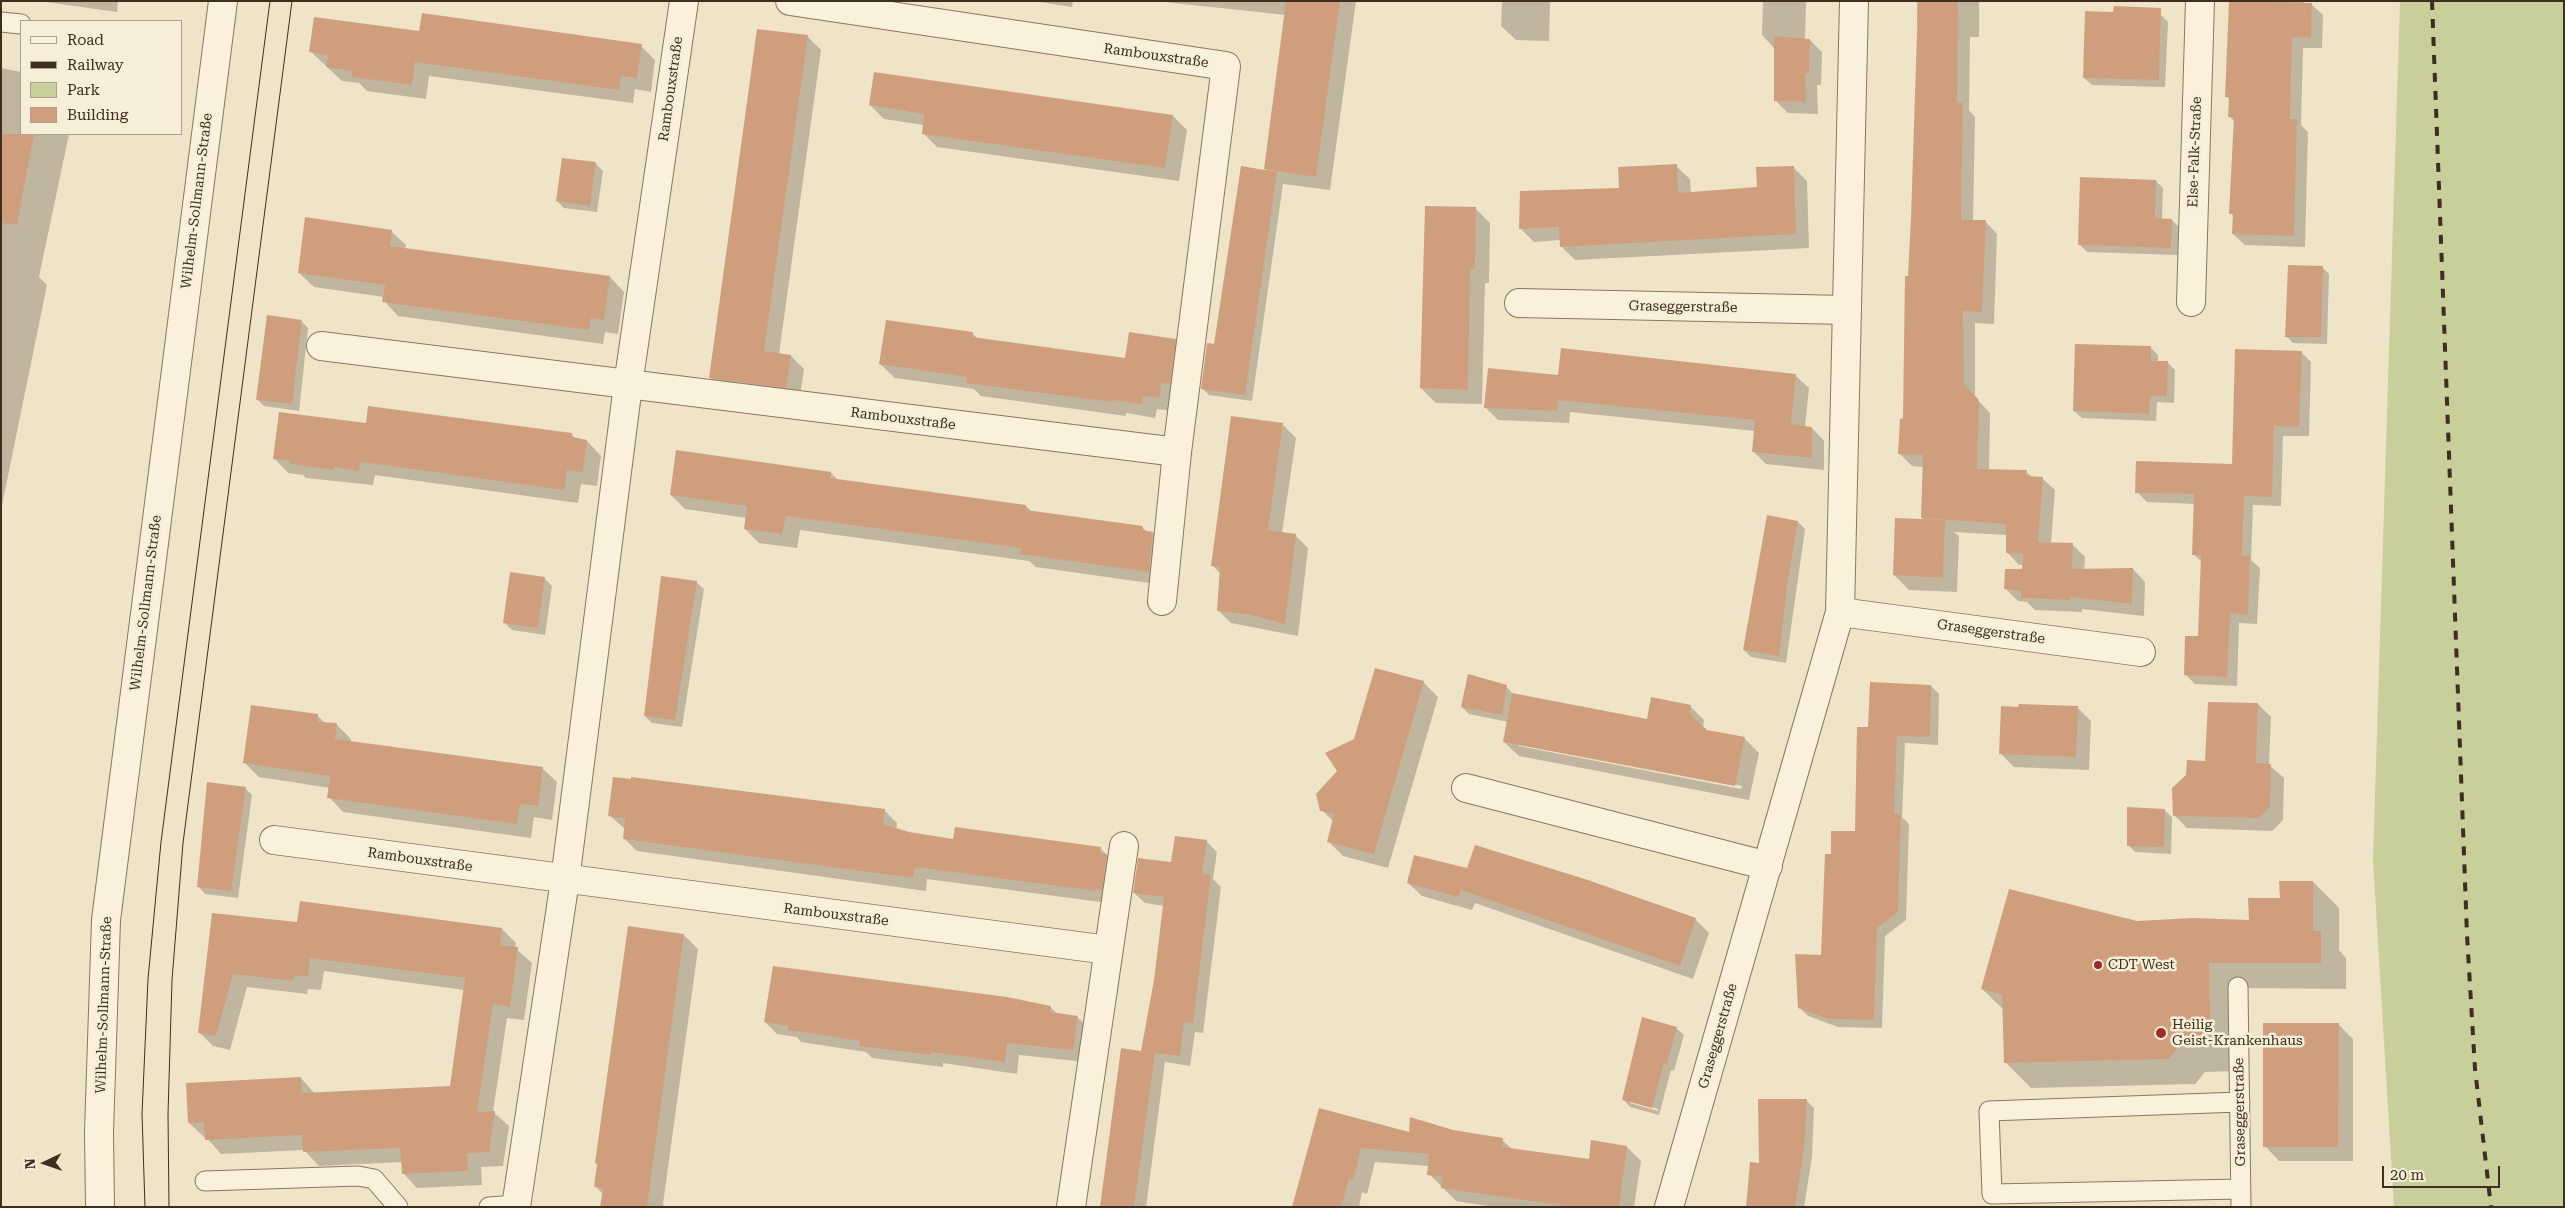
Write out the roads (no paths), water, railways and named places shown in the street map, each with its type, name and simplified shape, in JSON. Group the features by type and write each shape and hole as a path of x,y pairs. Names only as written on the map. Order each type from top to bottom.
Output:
{"street":[{"name":"Wilhelm-Sollmann-Straße","path":"100,1207 99,1132 106,920 223,1"},
{"name":"Rambouxstraße","path":"517,1206 565,880 628,386 684,1"},
{"name":"Rambouxstraße","path":"790,1 1226,66 1177,452 1162,601"},
{"name":"Graseggerstraße","path":"1669,1207 1840,612 1854,1"},
{"name":"Else-Falk-Straße","path":"2190,302 2200,1"},
{"name":"Graseggerstraße","path":"1518,303 1847,310"},
{"name":"Rambouxstraße","path":"321,346 628,386 1177,452"},
{"name":"Graseggerstraße","path":"1840,612 2141,652"},
{"path":"1466,788 1768,866"},
{"name":"Rambouxstraße","path":"274,840 565,880 1108,950"},
{"path":"1071,1207 1124,846"}],"lane":[{"path":"1,22 20,24"},
{"name":"Graseggerstraße","path":"2238,987 2240,1198"},
{"path":"2240,1102 1989,1111 1992,1194 2240,1198"},
{"path":"205,1182 358,1176 374,1179 398,1207"},
{"path":"489,1207 517,1206"}],"tram line":[{"path":"145,1207 142,1114 148,979 161,842 270,1"},
{"path":"169,1207 168,1114 172,980 183,843 292,1"}],"railway":[{"path":"2432,1 2467,935 2475,1069 2491,1207"}],"place":[{"name":"CDT West","path":"2098,965"},
{"name":"Heilig Geist-Krankenhaus","path":"2161,1033"}]}
